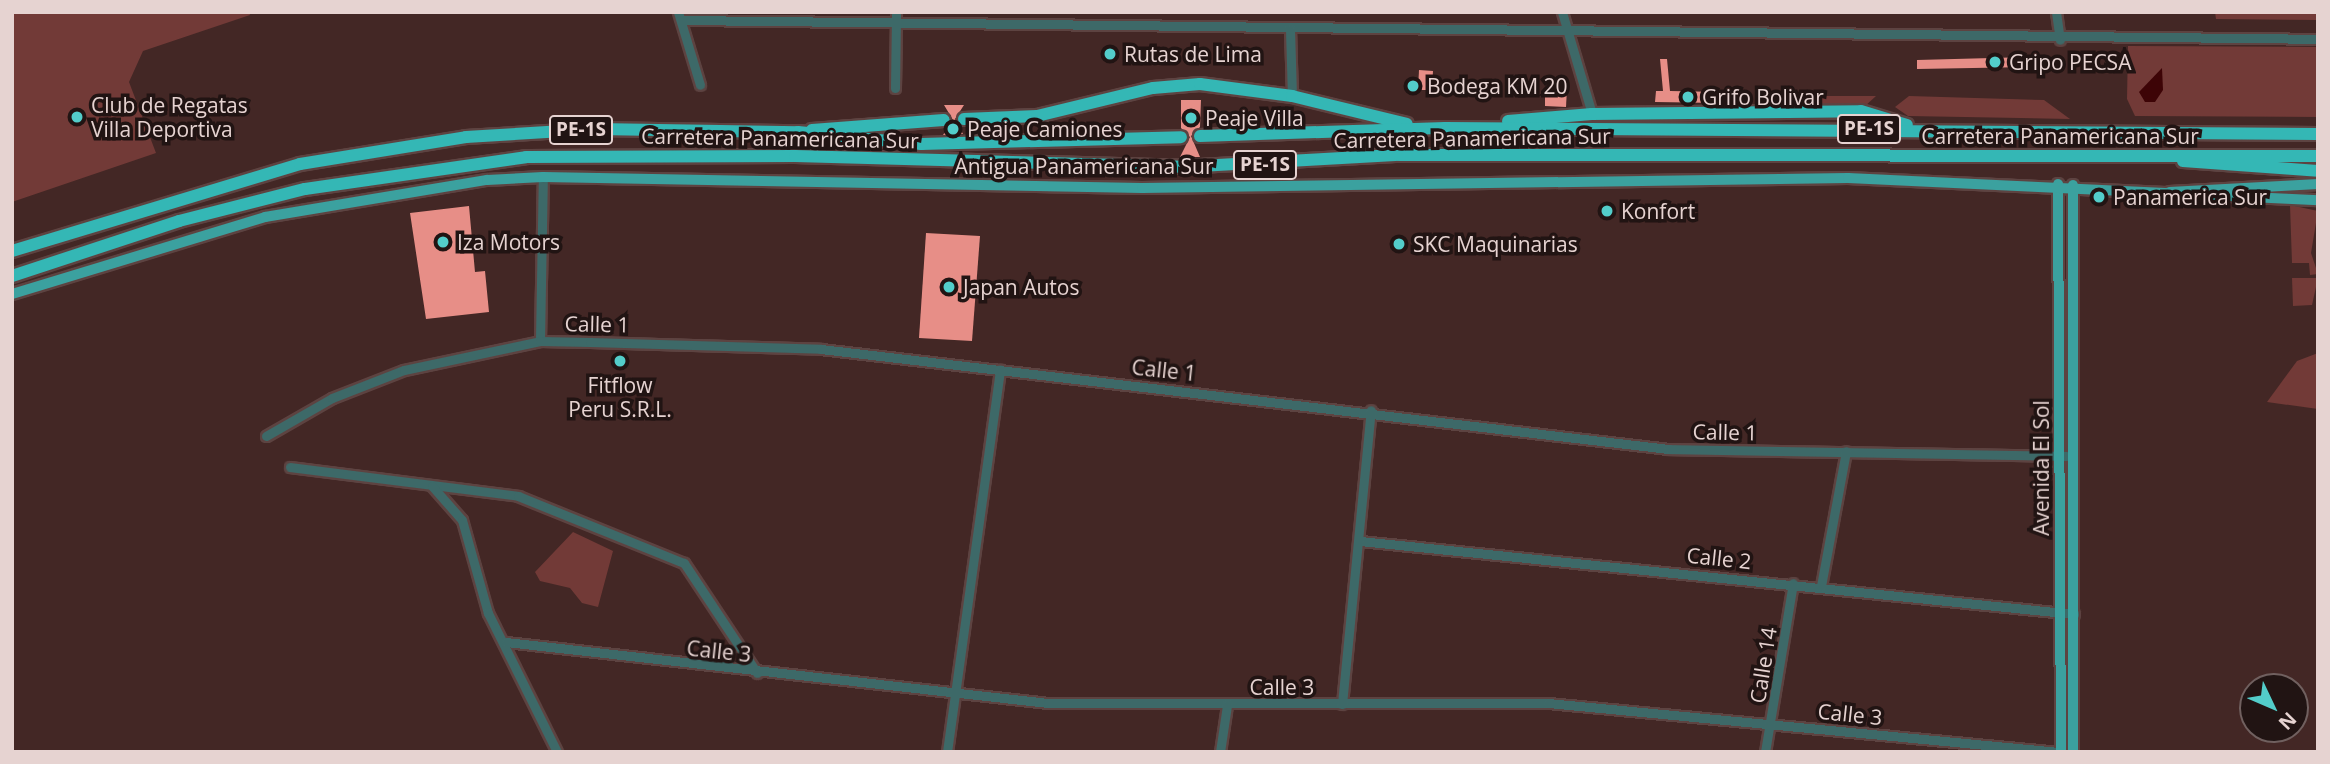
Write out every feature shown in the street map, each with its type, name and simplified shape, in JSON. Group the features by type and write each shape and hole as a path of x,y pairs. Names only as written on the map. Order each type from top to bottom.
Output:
{"highway":[{"name":"Carretera Panamericana Sur","path":"964,119 1037,116 1153,88 1200,84 1292,96 1424,129"},
{"path":"1445,128 1592,114 1861,111 1921,129"},
{"name":"Carretera Panamericana Sur","path":"798,132 944,120"},
{"path":"2292,133 2318,126"},
{"name":"Carretera Panamericana Sur","path":"1200,136 1445,128 1921,129 2318,134"},
{"name":"Carretera Panamericana Sur","path":"12,251 218,184 365,150 596,129 798,132 921,144 1181,137"},
{"name":"Carretera Panamericana Sur","path":"12,276 179,221 305,189 526,157 795,156 1182,167 1400,155 2318,156"},
{"path":"2152,155 2318,171"}],"main road":[{"name":"Antigua Panamericana Sur","path":"12,295 265,217 461,183 543,177 1142,188 1647,178 2058,184 2318,200"},
{"name":"Avenida El Sol","path":"2058,184 2062,612 2060,752"},
{"name":"Antigua Panamericana Sur","path":"2170,192 2318,184"},
{"name":"Avenida El Sol","path":"2073,185 2073,752"}],"street":[{"path":"895,88 896,12"},
{"path":"1562,12 1592,114"},
{"path":"2056,12 2060,40"},
{"path":"700,85 679,16 897,23 1568,34 2060,40 2318,39"},
{"path":"1290,29 1292,96"},
{"path":"540,341 543,177"},
{"name":"Calle 1","path":"266,436 332,398 404,370 540,341 821,349 1371,410 1668,449 2075,457"},
{"path":"947,752 1000,370"},
{"path":"1342,704 1371,410"},
{"path":"1821,586 1846,451"},
{"path":"290,467 518,496 684,563 757,673"},
{"path":"432,486 462,520 488,613 506,642 557,752"},
{"name":"Calle 2","path":"1360,541 1794,583 2074,614"},
{"name":"Calle 14","path":"1765,752 1772,724 1794,583"},
{"name":"Calle 3","path":"506,642 757,673 1048,703 1548,703 2060,752"},
{"path":"1220,752 1227,705"}],"shaded area":[{"name":"Club de Regatas Villa Deportiva","path":"12,12 249,12 250,15 143,51 129,82 156,153 12,202"},
{"path":"2215,12 2318,12 2318,20 2216,19"},
{"path":"2128,46 2318,47 2318,117 2135,116 2127,99"},
{"path":"2162,68 2163,90 2155,102 2145,102 2139,92"},
{"path":"1824,96 1876,96 1864,107 1807,108"},
{"path":"1909,96 2044,100 2070,119 1908,116 1895,107"},
{"path":"2290,205 2318,211 2311,253 2318,274 2310,275 2309,263 2292,263"},
{"path":"2292,278 2318,278 2312,305 2293,306"},
{"path":"2318,353 2318,409 2267,402 2297,361"},
{"path":"573,532 613,551 598,607 582,603 570,588 540,581 535,572"}],"building":[{"name":"Gripo PECSA","path":"2029,57 2029,67 1917,69 1917,60"},
{"name":"Grifo Bolivar","path":"1660,59 1667,59 1670,91 1721,92 1720,103 1655,102 1656,91 1663,91"},
{"path":"1419,70 1433,71 1432,90 1418,90"},
{"path":"1545,87 1567,88 1566,107 1545,106"},
{"name":"Peaje Villa","path":"1181,100 1201,100 1200,127 1191,136 1200,157 1180,157 1190,137 1181,128"},
{"path":"944,105 964,105 955,119 963,134 943,135 953,120"},
{"name":"Iza Motors","path":"469,206 475,272 485,271 489,312 426,319 410,213"},
{"name":"Japan Autos","path":"926,233 980,236 972,341 919,338"}],"place":[{"name":"Rutas de Lima","path":"1110,54"},
{"name":"Gripo PECSA","path":"1995,62"},
{"name":"Bodega KM 20","path":"1413,86"},
{"name":"Grifo Bolivar","path":"1688,97"},
{"name":"Club de Regatas Villa Deportiva","path":"77,117"},
{"name":"Peaje Villa","path":"1191,118"},
{"name":"Peaje Camiones","path":"953,129"},
{"name":"Panamerica Sur","path":"2099,197"},
{"name":"Konfort","path":"1607,211"},
{"name":"Iza Motors","path":"443,242"},
{"name":"SKC Maquinarias","path":"1399,244"},
{"name":"Japan Autos","path":"949,287"},
{"name":"Fitflow Peru S.R.L.","path":"620,361"}]}
